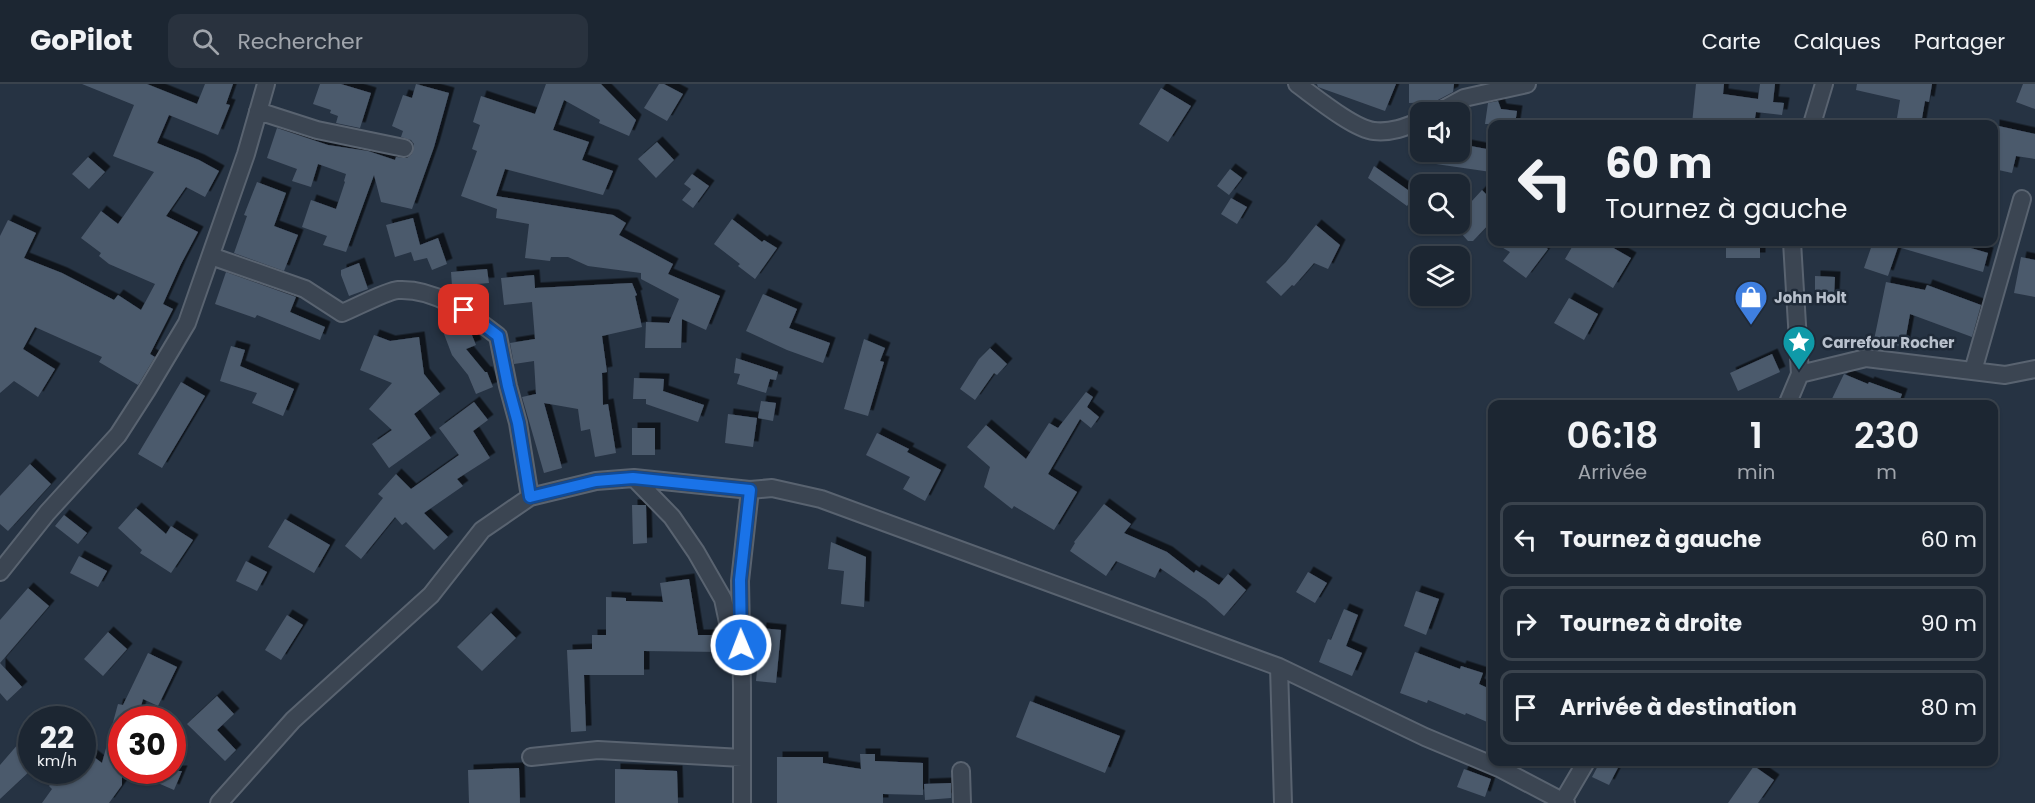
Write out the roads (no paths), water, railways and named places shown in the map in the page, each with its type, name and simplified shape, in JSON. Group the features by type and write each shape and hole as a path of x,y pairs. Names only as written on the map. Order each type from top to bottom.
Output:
{"street":[{"path":"0,572 46,513 118,435 187,322 211,256 266,84"},
{"path":"1297,84 1346,118 1373,131 1398,129 1410,125"},
{"path":"1457,102 1464,98 1527,84"},
{"path":"1813,120 1824,84"},
{"path":"258,111 317,130 404,148"},
{"path":"1973,371 2022,198"},
{"path":"1789,400 1800,374 1792,246"},
{"path":"211,256 305,290 342,313 397,290 430,295 464,310 498,336 518,423 530,497"},
{"path":"1800,374 1866,358 2006,375 2035,369"},
{"path":"633,478 672,517 696,552 723,599 742,687"},
{"path":"219,803 293,720 431,595 482,530 530,497 596,481 633,478 750,490 772,488 821,499 1280,667 1425,737 1488,763"},
{"path":"742,803 740,580 750,490"},
{"path":"1280,667 1283,803"},
{"path":"531,757 598,750 742,758"},
{"path":"1494,766 1565,802 1584,766"},
{"path":"961,771 962,803"}],"place":[{"name":"John Holt","path":"1751,326"},
{"name":"Carrefour Rocher","path":"1799,371"}]}
